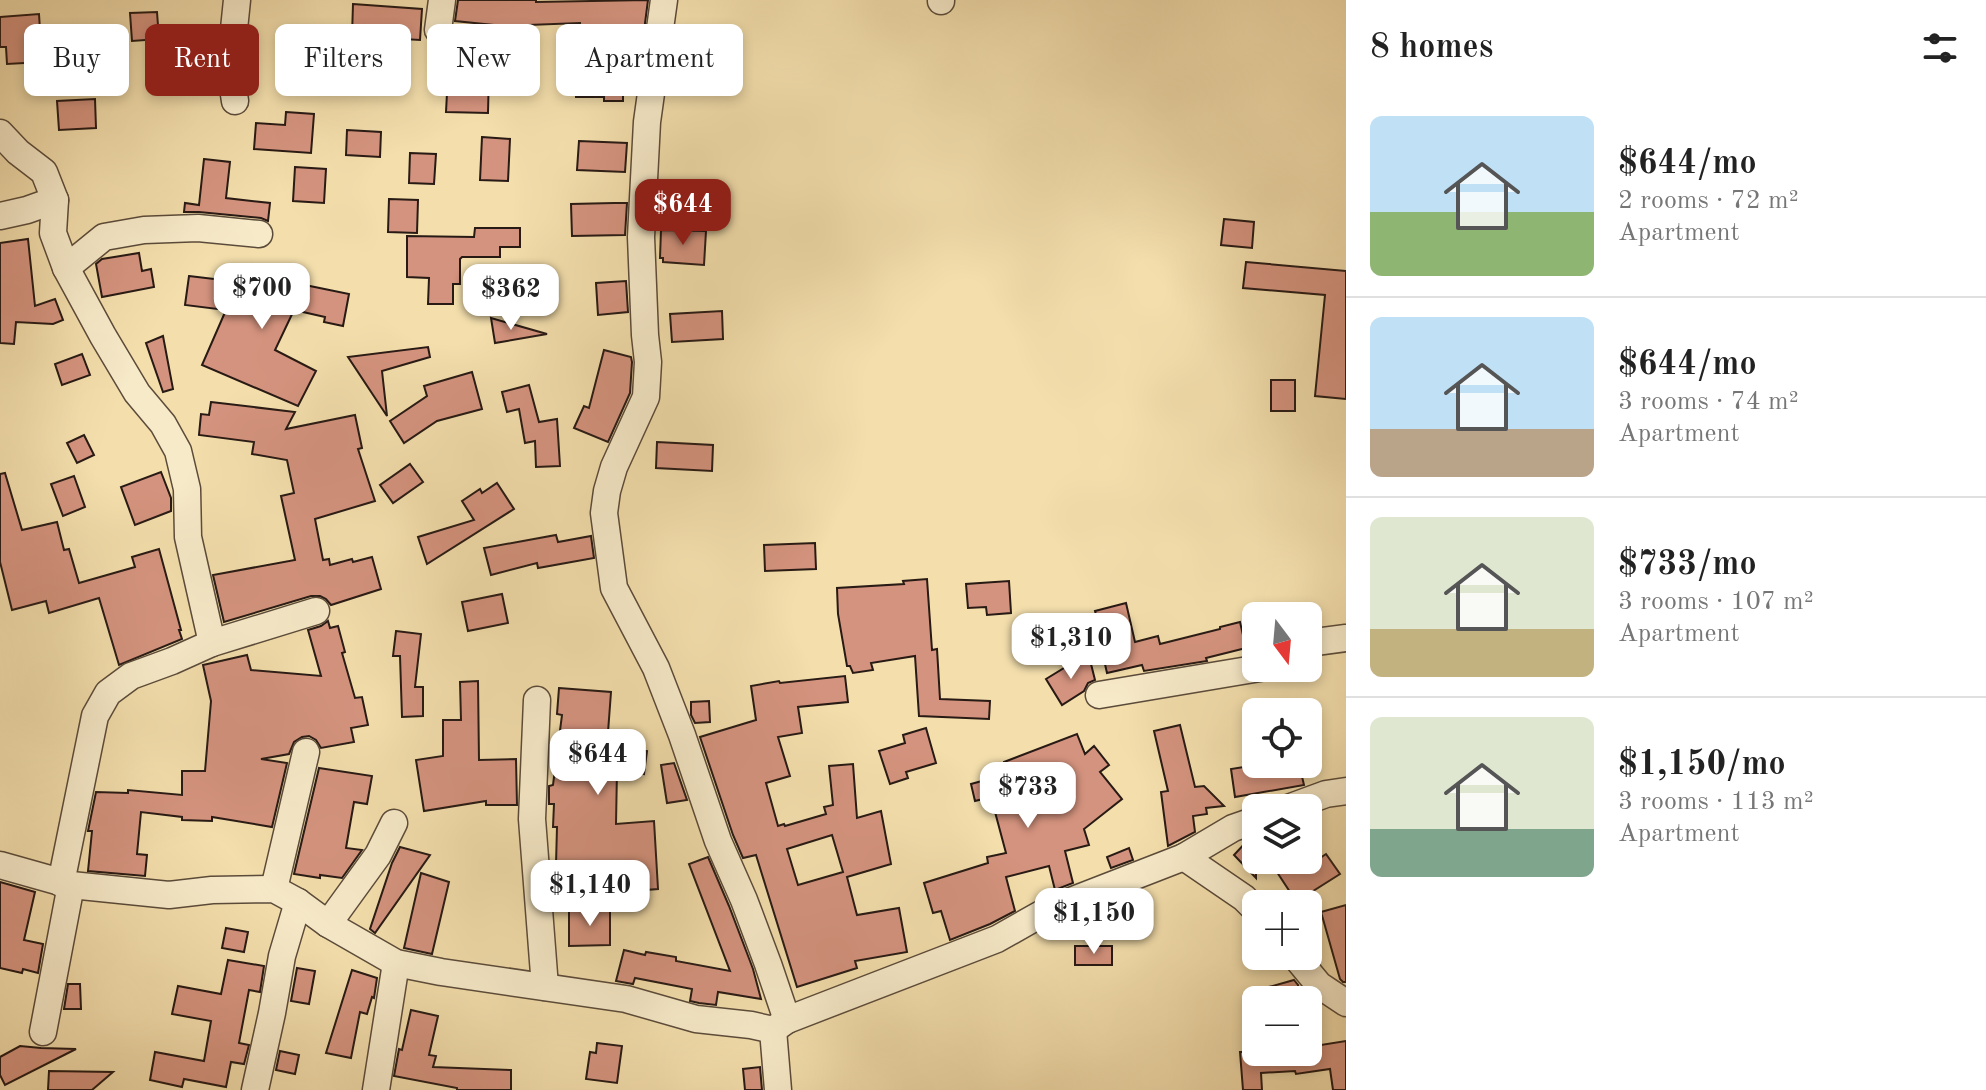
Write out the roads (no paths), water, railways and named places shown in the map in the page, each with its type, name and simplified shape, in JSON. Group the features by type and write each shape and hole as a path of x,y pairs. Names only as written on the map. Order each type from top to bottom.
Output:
{"street":[{"path":"235,101 230,68 237,0"},
{"path":"439,24 442,0"},
{"path":"664,0 647,122 641,237 648,362 646,397 614,467 604,513 614,588 656,668 718,841 768,964 780,1025 778,1090"},
{"path":"0,133 44,172 55,200 53,233 66,268 137,393 163,424 178,451 187,489 188,537 212,643"},
{"path":"0,216 55,200"},
{"path":"66,268 104,237 144,230 198,228 259,234"},
{"path":"43,1032 95,716 108,693 131,676 212,643 316,611"},
{"path":"1322,641 1346,638"},
{"path":"1099,695 1242,671"},
{"path":"537,700 532,819 545,987"},
{"path":"274,889 306,752"},
{"path":"1322,795 1346,791"},
{"path":"328,924 378,855 394,823"},
{"path":"0,865 66,884 169,895 212,890 274,889 396,963 626,999 696,1019 780,1025 997,939 1050,909 1184,857 1242,825"},
{"path":"1184,857 1242,897"},
{"path":"255,1090 282,956 298,902"},
{"path":"376,1090 396,963"},
{"path":"1307,970 1319,985 1345,1004"}]}
